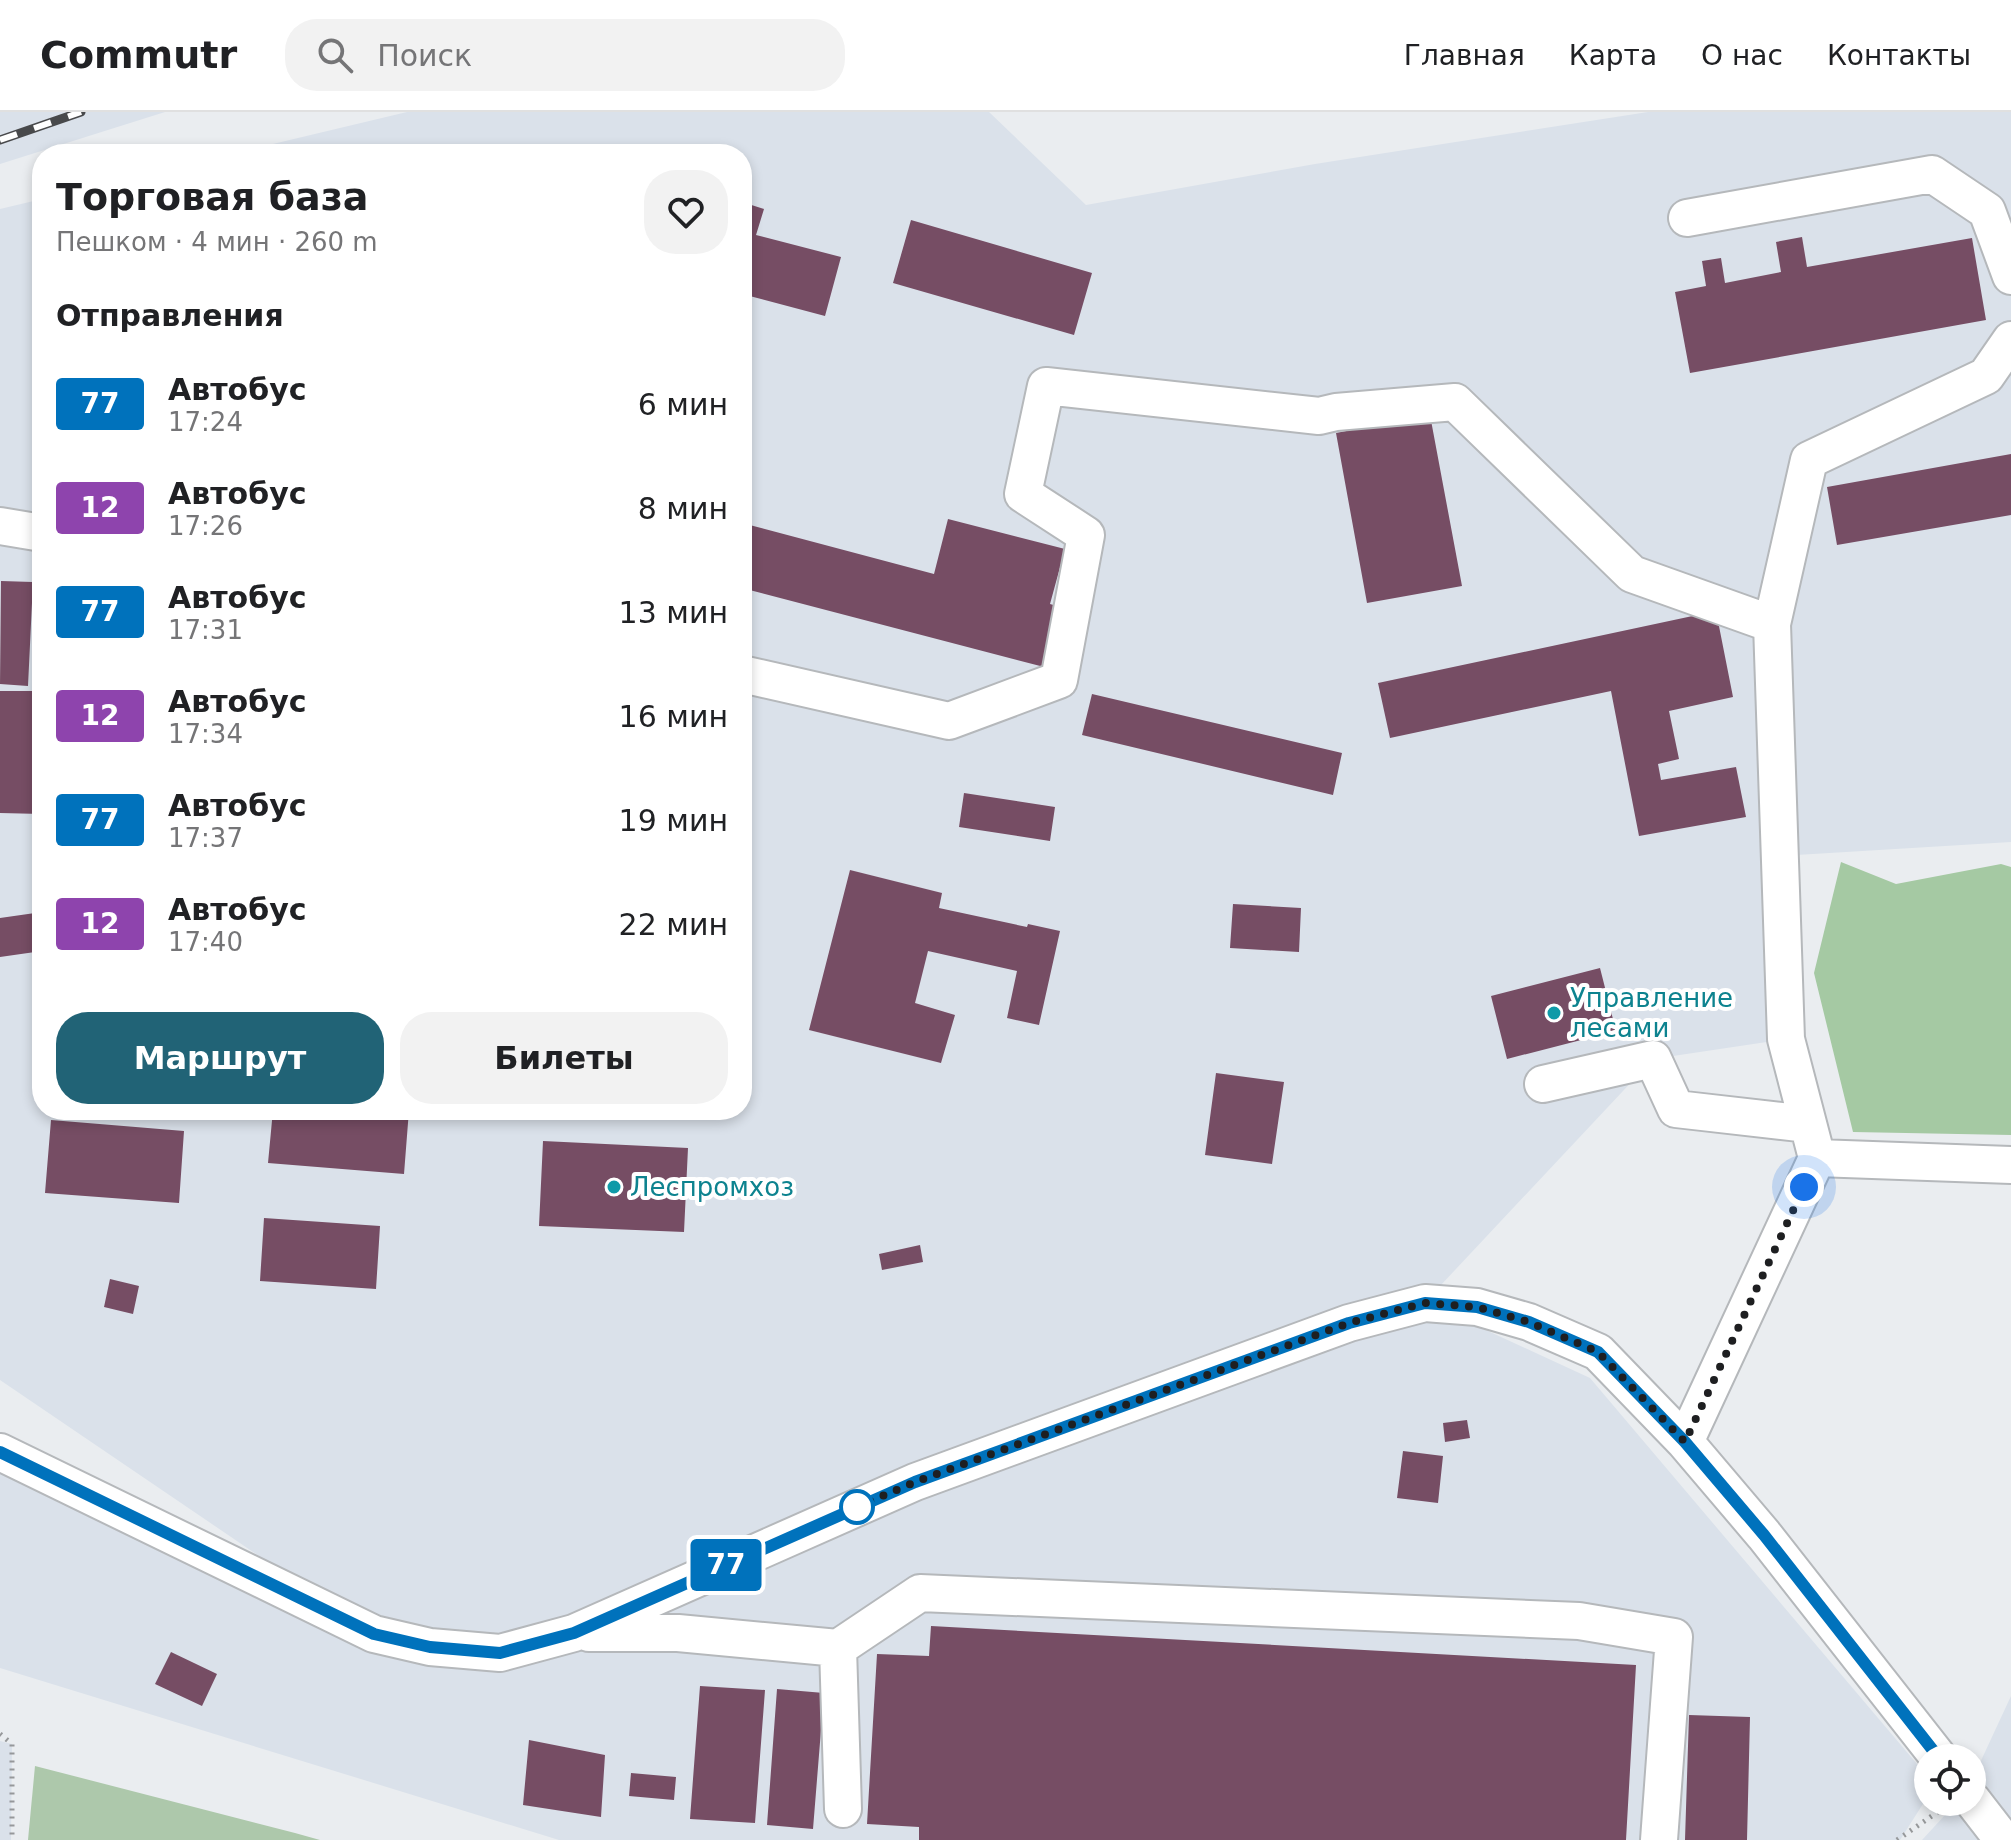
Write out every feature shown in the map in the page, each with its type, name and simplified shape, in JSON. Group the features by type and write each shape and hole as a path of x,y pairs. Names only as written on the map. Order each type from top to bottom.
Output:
{"street":[{"path":"1687,218 1932,174 1987,211 2011,276"},
{"path":"1685,1442 1817,1158 1786,1039 1772,624 1809,460 1986,376 2011,340"},
{"path":"752,676 949,721 1059,680 1086,535 1023,494 1046,386 1319,416 1455,402 1632,574 1772,624"},
{"path":"0,526 32,531"},
{"path":"1543,1084 1653,1059 1676,1109 1808,1124"},
{"path":"1817,1158 2011,1165"},
{"path":"0,1452 374,1634 430,1647 500,1653 574,1633 915,1482 1349,1323 1425,1303 1477,1307 1529,1322 1598,1352 1685,1442 1764,1535 1928,1744"},
{"path":"574,1633 678,1633 838,1648 920,1593 1579,1621 1674,1637 1659,1840"},
{"path":"838,1648 843,1809"},
{"path":"1984,1816 2003,1840"}],"path":[{"path":"0,1734 12,1744 12,1840"},
{"path":"1897,1840 1932,1816"}],"shaded area":[{"path":"0,112 165,112 63,144 32,144 32,154 0,164"},
{"path":"407,112 989,112 1086,205 1315,164 1648,112 2011,112 2011,842 1780,856 1786,1039 1653,1059 1425,1302 1590,1378 1914,1760 1915,1816 1900,1840 559,1840 0,1668 0,1452 368,1630 0,1380 0,209 32,201 32,1120 752,1120 752,144 273,144"},
{"path":"2011,1696 2011,1840 1922,1840 1944,1816 1986,1816 1986,1750"},
{"path":"0,1741 12,1744 11,1840 0,1840"}],"green space":[{"path":"1841,862 1896,884 2001,864 2011,867 2011,1135 1853,1132 1814,973"},
{"path":"35,1766 295,1833 320,1840 28,1840"}],"building":[{"path":"752,205 764,209 756,235 841,257 825,316 752,297"},
{"path":"911,220 1092,273 1074,335 893,283"},
{"path":"1802,237 1807,267 1972,238 1986,320 1690,373 1675,292 1706,286 1702,261 1721,258 1725,283 1781,272 1776,242"},
{"path":"1430,415 1462,586 1367,603 1336,433"},
{"path":"2011,454 2011,515 1837,545 1827,487"},
{"path":"948,519 1065,549 1050,604 1064,608 1048,668 752,591 752,526 934,574"},
{"path":"1,581 32,582 28,686 0,684"},
{"path":"1716,611 1733,697 1669,711 1679,759 1658,764 1661,780 1736,767 1746,817 1639,836 1611,691 1390,738 1378,683"},
{"path":"0,691 32,691 32,814 0,813"},
{"path":"1092,694 1342,753 1333,795 1082,735"},
{"path":"964,793 1055,807 1050,841 959,827"},
{"path":"850,870 942,893 939,908 1060,931 1039,1025 1007,1018 1017,971 928,951 915,1003 955,1015 941,1063 809,1030"},
{"path":"1233,904 1301,908 1299,952 1230,948"},
{"path":"32,913 32,952 0,957 0,918"},
{"name":"Управление лесами","path":"1600,968 1616,1031 1507,1059 1491,996"},
{"path":"1216,1073 1284,1082 1272,1164 1205,1155"},
{"path":"51,1120 184,1131 179,1203 45,1193"},
{"path":"272,1120 408,1120 404,1174 268,1163"},
{"name":"Леспромхоз","path":"543,1141 688,1148 684,1232 539,1226"},
{"path":"264,1218 380,1226 376,1289 260,1281"},
{"path":"920,1245 923,1262 882,1270 879,1254"},
{"path":"110,1279 139,1286 133,1314 104,1307"},
{"path":"1467,1420 1470,1438 1445,1442 1443,1423"},
{"path":"1403,1451 1443,1456 1438,1503 1397,1498"},
{"path":"931,1626 1636,1665 1626,1840 919,1840 919,1827 867,1824 877,1654 929,1656"},
{"path":"171,1652 217,1674 202,1706 155,1684"},
{"path":"700,1686 765,1690 755,1823 690,1819"},
{"path":"777,1689 824,1693 813,1829 767,1825"},
{"path":"1689,1715 1750,1717 1747,1840 1685,1840"},
{"path":"529,1740 605,1755 601,1817 523,1805"},
{"path":"631,1773 676,1777 674,1800 629,1796"}],"railway":[{"path":"0,140 81,112"}],"bus line":[{"name":"77","path":"0,1452 374,1634 430,1647 500,1653 574,1633 915,1482 1349,1323 1425,1303 1477,1307 1529,1322 1598,1352 1685,1442 1764,1535 1928,1744"}],"place":[{"name":"Управление лесами","path":"1554,1013"},
{"name":"Леспромхоз","path":"614,1187"}],"route":[{"path":"857,1507 915,1482 1349,1323 1425,1303 1477,1307 1529,1322 1598,1352 1685,1442 1804,1187"}]}
